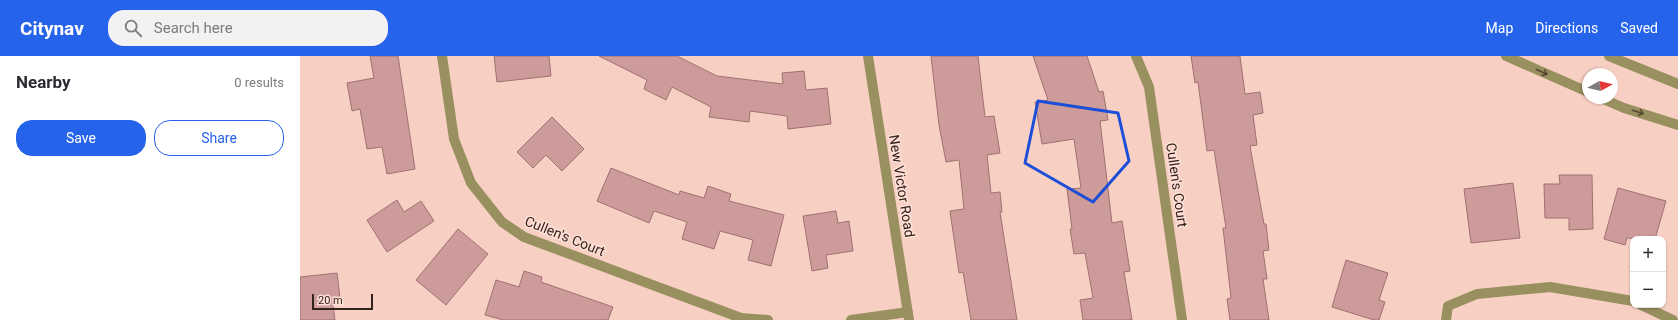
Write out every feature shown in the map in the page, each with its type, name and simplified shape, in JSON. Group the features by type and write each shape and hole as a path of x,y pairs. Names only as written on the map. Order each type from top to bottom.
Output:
{"street":[{"name":"Cullen's Court","path":"442,56 454,139 471,183 502,222 524,237 741,318 768,320"},
{"name":"New Victor Road","path":"868,56 908,316"},
{"name":"Cullen's Court","path":"1136,56 1149,87 1182,320"},
{"path":"1506,56 1582,89"},
{"path":"1610,56 1678,84"},
{"path":"1615,104 1678,125"},
{"path":"1446,320 1448,306 1477,294 1550,287 1630,301"},
{"path":"1647,308 1673,320"},
{"path":"851,320 908,316"}],"highlighted area":[{"path":"1038,101 1118,113 1129,161 1093,202 1025,163"}],"building":[{"path":"370,56 398,56 415,169 387,174 382,147 367,149 360,109 352,111 347,83 374,78"},
{"path":"494,56 549,56 551,76 497,82"},
{"path":"599,56 677,56 717,76 783,84 782,73 804,71 806,90 827,88 831,124 788,129 787,116 750,111 749,122 709,117 711,107 672,87 666,100 644,89 647,80"},
{"path":"931,56 978,56 985,117 994,116 1000,153 987,155 991,193 1000,192 1002,212 1000,212 1017,320 971,320 963,272 959,273 950,211 964,209 959,160 946,162 939,125"},
{"path":"1033,56 1087,56 1099,92 1103,91 1108,120 1100,121 1112,223 1122,221 1130,271 1124,272 1132,320 1083,320 1080,300 1093,298 1085,253 1074,254 1070,229 1072,229 1067,189 1081,188 1074,139 1042,144 1035,102 1048,100"},
{"path":"1191,56 1240,56 1245,94 1260,92 1263,113 1253,115 1257,145 1250,146 1264,224 1266,224 1269,250 1263,251 1267,279 1263,279 1269,320 1230,320 1227,299 1231,298 1223,228 1226,228 1214,150 1207,151 1198,82 1195,83"},
{"path":"552,117 584,149 562,171 546,155 533,168 517,152"},
{"path":"611,168 679,195 680,191 704,198 708,186 731,194 729,201 784,215 771,266 748,260 753,240 720,231 714,249 682,239 687,222 654,211 649,223 597,201"},
{"path":"1559,175 1592,175 1593,229 1569,230 1569,218 1545,218 1544,184 1560,184"},
{"path":"1513,183 1520,238 1471,243 1464,189"},
{"path":"1618,188 1666,201 1656,236 1630,236 1630,238 1627,238 1625,245 1604,239"},
{"path":"397,200 404,212 421,201 434,221 387,252 367,220"},
{"path":"836,211 838,223 849,221 853,251 826,255 828,268 812,271 803,216"},
{"path":"458,229 488,254 446,305 416,280"},
{"path":"1346,260 1388,273 1379,300 1385,302 1379,320 1374,320 1332,307"},
{"path":"524,271 542,277 541,282 613,307 608,320 503,320 485,315 496,280 519,287"},
{"path":"337,273 340,298 332,299 335,320 300,320 300,277"}]}
